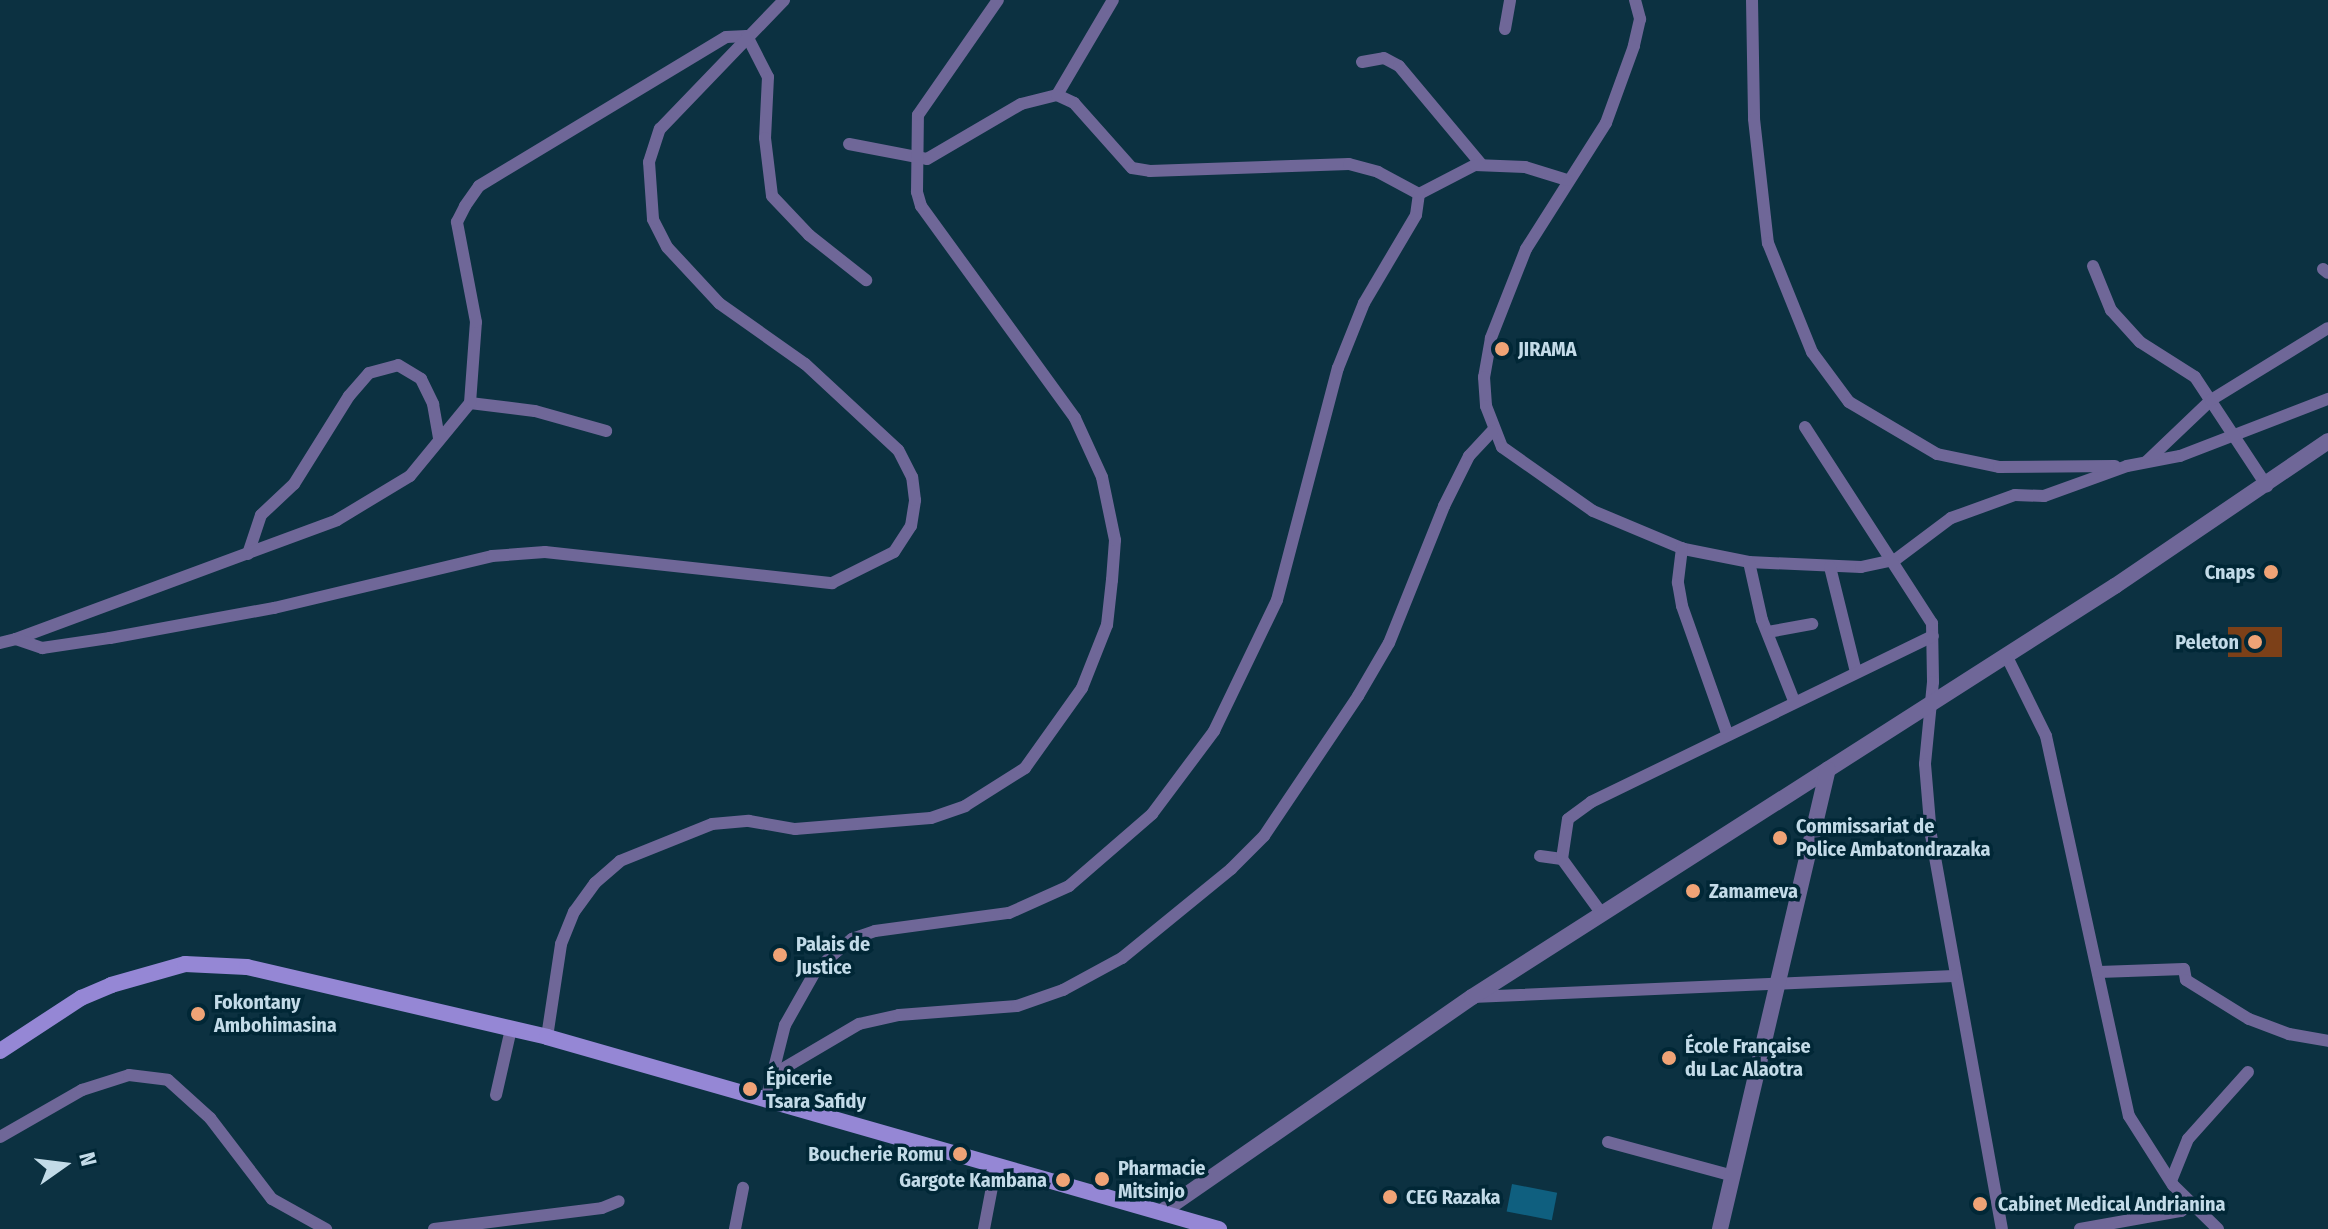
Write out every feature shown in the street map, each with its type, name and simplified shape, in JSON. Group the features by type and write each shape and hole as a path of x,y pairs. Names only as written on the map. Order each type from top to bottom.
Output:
{"main road":[{"path":"0,1051 81,998 111,985 185,964 216,963 547,1037 1219,1229"}],"street":[{"path":"16,639 42,648 110,638 274,608 492,556 545,552 832,583 894,552 911,526 915,500 912,477 898,450 805,364 719,303 667,247 653,219 649,162 660,129 784,0"},
{"path":"547,1037 561,944 574,912 595,883 620,861 712,824 749,821 795,829 931,818 965,806 1025,768 1082,688 1107,625 1112,580 1115,540 1102,477 1075,418 921,206 914,159 918,115 998,0"},
{"path":"1057,95 1113,0"},
{"path":"1505,29 1510,0"},
{"path":"1635,0 1640,19 1634,46 1606,123 1526,249 1491,338 1484,377 1492,431 1502,447 1593,511 1682,548 1749,562 1830,567 1895,560 1951,518 2015,495 2044,496 2127,466 2180,456 2328,399"},
{"path":"1752,0 1754,119 1768,243 1812,352 1849,402 1937,454 1999,467 2127,466"},
{"path":"747,36 768,77 765,138 772,196 809,235 866,280"},
{"path":"0,643 337,520 410,476 470,403 476,322 457,222 479,186 726,37 747,36"},
{"path":"1362,62 1384,58 1399,66 1481,164"},
{"path":"849,144 914,159 951,148 1021,104 1057,95 1074,103 1132,168 1349,164 1378,172 1419,194"},
{"path":"1419,194 1481,164 1525,167 1567,180"},
{"path":"766,1100 785,1025 815,972 849,941 875,931 1009,913 1069,886 1152,814 1214,731 1277,600 1342,356 1364,303 1416,215 1419,194"},
{"path":"2093,266 2111,310 2140,342 2195,377 2236,434 2267,486"},
{"path":"2146,462 2211,400 2328,328"},
{"path":"248,554 261,515 294,484 349,396 369,373 398,365 421,379 433,404 439,438"},
{"path":"470,403 535,411 606,431"},
{"path":"1805,427 1895,560 1932,623 1928,792 1954,976 2002,1229"},
{"path":"774,1074 859,1024 899,1015 953,1015 1017,1006 1063,990 1134,949 1231,869 1264,836 1358,696 1389,643 1444,506 1469,456 1492,431"},
{"path":"1163,1211 1472,997 2267,486 2328,441"},
{"path":"1682,548 1678,583 1682,606 1727,733"},
{"path":"1749,562 1768,632 1794,701"},
{"path":"1830,567 1856,672"},
{"path":"1768,632 1812,624"},
{"path":"1602,914 1562,859 1568,819 1727,733 1933,636"},
{"path":"2006,655 2046,736 2129,1116 2171,1181 2218,1229"},
{"path":"1720,1229 1780,985 1828,770"},
{"path":"1540,856 1562,859"},
{"path":"2099,972 2184,969 2186,980 2249,1019 2289,1034 2328,1041"},
{"path":"1472,997 1954,976"},
{"path":"496,1095 511,1029"},
{"path":"2171,1181 2188,1139 2248,1072"},
{"path":"0,1137 82,1090 129,1075 168,1080 210,1118 272,1199 326,1229"},
{"path":"1608,1142 1733,1176"},
{"path":"984,1229 996,1166"},
{"path":"735,1229 735,1205 743,1188"},
{"path":"434,1229 602,1208 619,1201"},
{"path":"2080,1229 2181,1211 2191,1202"}],"shaded area":[{"name":"Peleton","path":"2228,627 2282,627 2282,657 2228,657"}],"water":[{"path":"1512,1184 1557,1193 1552,1220 1507,1211"}],"place":[{"name":"JIRAMA","path":"1502,349"},
{"name":"Cnaps","path":"2271,572"},
{"name":"Peleton","path":"2255,642"},
{"name":"Commissariat de Police Ambatondrazaka","path":"1780,838"},
{"name":"Zamameva","path":"1693,891"},
{"name":"Palais de Justice","path":"780,955"},
{"name":"Fokontany Ambohimasina","path":"198,1014"},
{"name":"École Française du Lac Alaotra","path":"1669,1058"},
{"name":"Épicerie Tsara Safidy","path":"750,1089"},
{"name":"Boucherie Romu","path":"960,1154"},
{"name":"Pharmacie Mitsinjo","path":"1102,1179"},
{"name":"Gargote Kambana","path":"1063,1180"},
{"name":"CEG Razaka","path":"1390,1197"},
{"name":"Cabinet Medical Andrianina","path":"1980,1204"}]}
